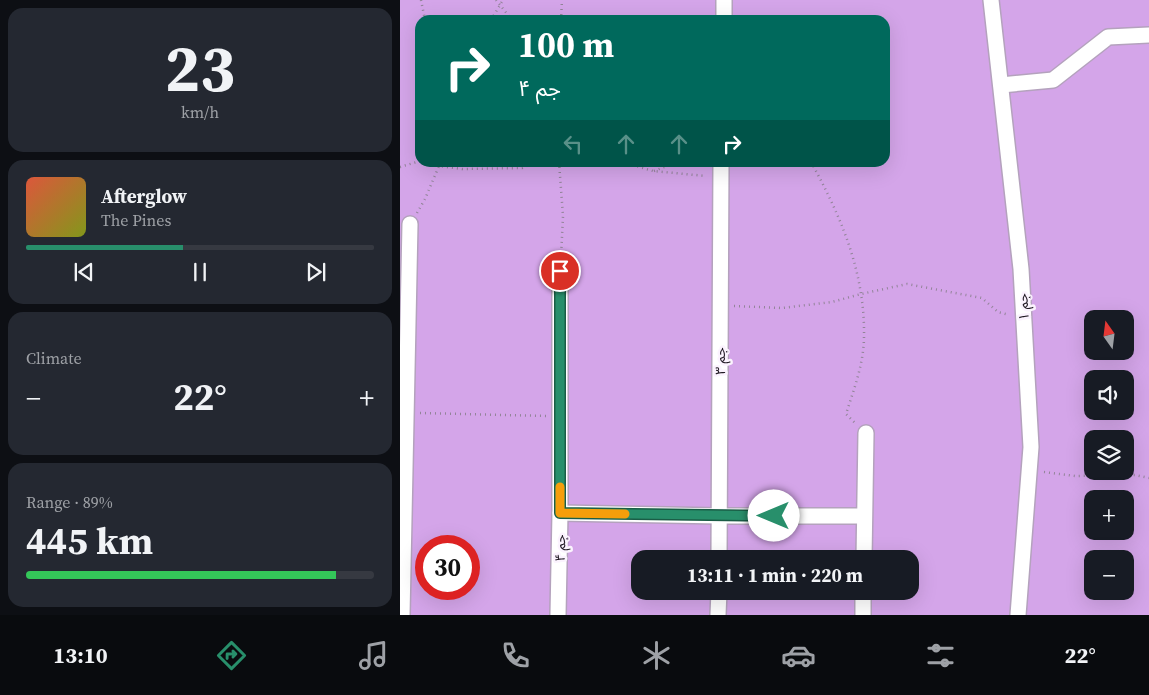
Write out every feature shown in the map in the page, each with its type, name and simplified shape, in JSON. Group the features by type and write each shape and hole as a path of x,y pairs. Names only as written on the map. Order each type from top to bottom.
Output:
{"street":[{"path":"724,0 724,15"},
{"name":"جم ۱","path":"991,0 1021,269 1031,447 1018,615"},
{"path":"1001,85 1053,80 1108,37 1149,35"},
{"name":"جم ۳","path":"719,550 720,170"},
{"path":"402,615 410,224"},
{"name":"جم ۴","path":"558,615 560,271"},
{"path":"864,550 866,433"},
{"path":"560,513 864,516"},
{"path":"718,615 719,600"},
{"path":"863,615 864,600"}],"path":[{"path":"421,0 424,15"},
{"path":"496,0 508,15"},
{"path":"495,15 503,0"},
{"path":"561,15 562,0"},
{"path":"400,167 415,162"},
{"path":"410,224 425,199 436,167"},
{"path":"452,167 462,169 524,167"},
{"path":"559,167 563,216 560,271"},
{"path":"640,167 653,171 720,170"},
{"path":"653,171 664,167"},
{"path":"814,167 831,199 848,239 861,294 864,337 858,379 846,414 866,433"},
{"path":"720,306 782,308 832,302 907,284 982,298 998,312 1024,319"},
{"path":"406,412 560,416"},
{"path":"1030,471 1075,476 1135,475 1149,478"}],"shaded area":[{"path":"400,0 1149,0 1149,615 400,615"}],"slow traffic":[{"path":"560,487 560,513 625,514"}],"route":[{"path":"560,271 560,513 774,516"}]}
